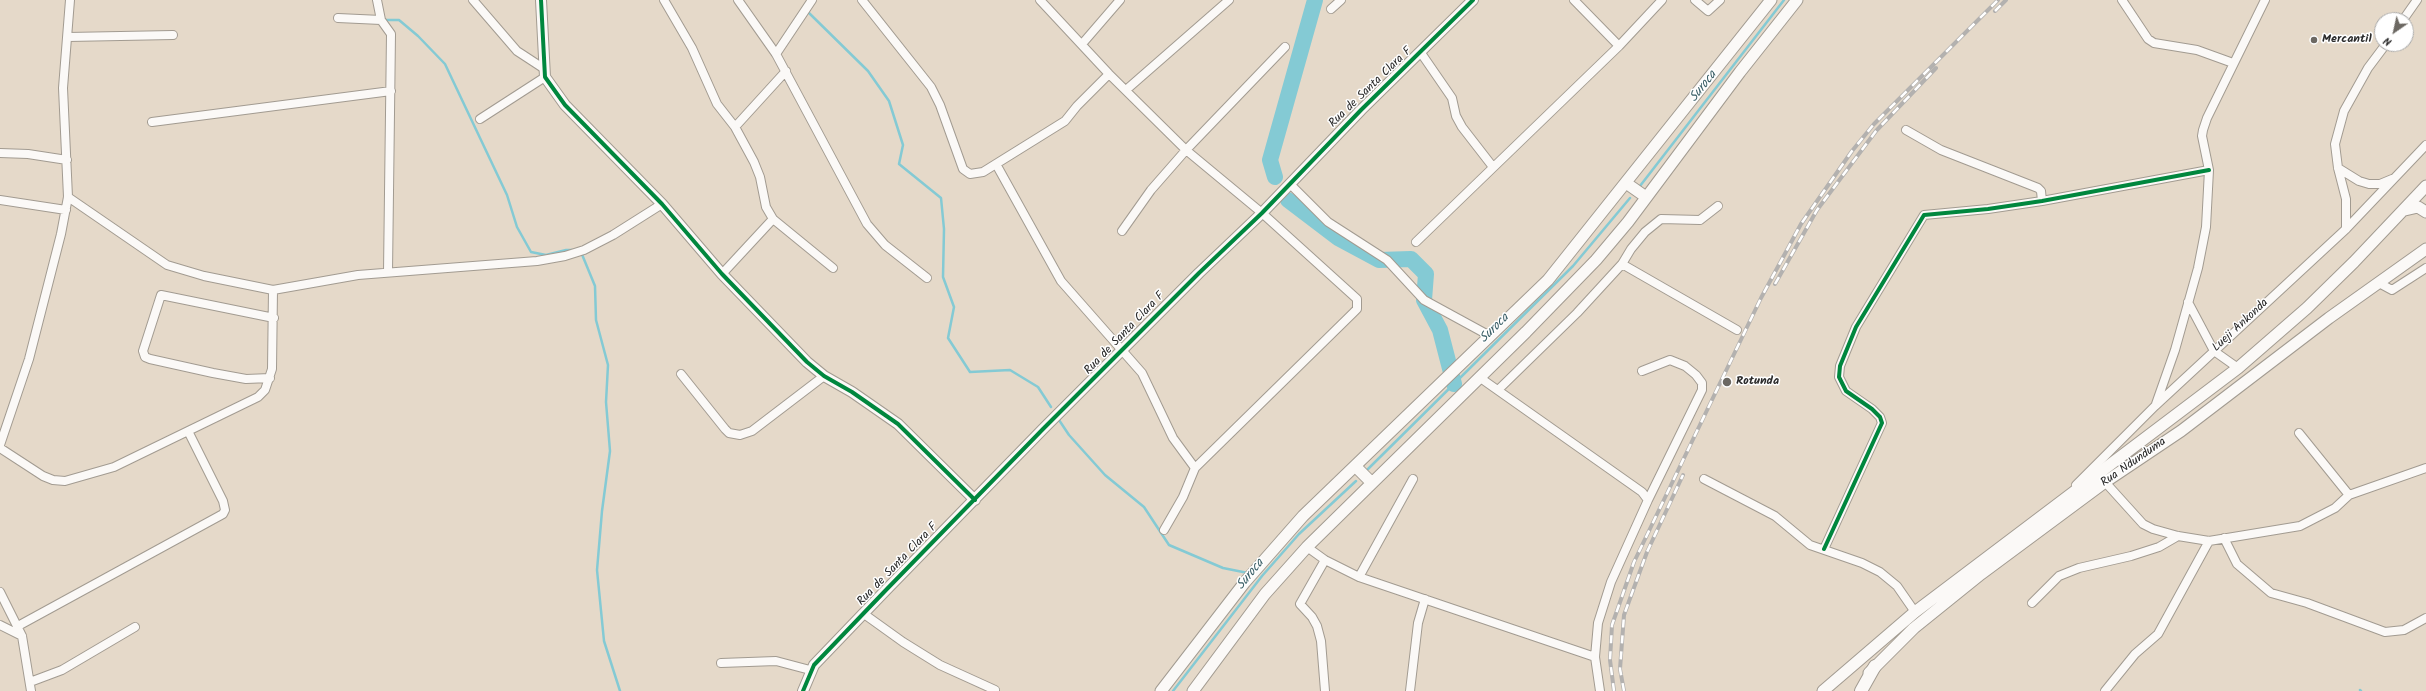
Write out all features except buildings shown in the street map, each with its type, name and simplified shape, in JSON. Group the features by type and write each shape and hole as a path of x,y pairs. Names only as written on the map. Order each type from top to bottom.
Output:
{"main road":[{"path":"1161,691 1263,560 1303,516 1548,280 1771,0"},
{"path":"1193,691 1266,594 1307,547 1562,296 1596,260 1797,0"},
{"path":"1626,183 1646,197"},
{"path":"2404,210 2426,186"},
{"path":"2404,210 2418,207 2426,212"},
{"name":"Rua Ndunduma","path":"1823,691 1915,612 2238,368 2307,308 2404,210"},
{"name":"Rua Ndunduma","path":"1856,691 1875,666 1914,628 1981,574 2105,482 2181,430 2329,318 2426,249"},
{"path":"1355,466 1372,483"},
{"path":"1861,691 1875,666"}],"street":[{"path":"70,0 63,88 68,197 66,210 24,378 0,447 43,476 53,480 65,481 114,467 258,397 265,390 270,378 274,318 273,290"},
{"path":"377,0 381,20 391,34 392,91 388,272"},
{"path":"473,0 517,51 544,73 576,117 662,204 722,274 807,362 824,376 852,392 898,424 976,500"},
{"path":"541,0 544,73"},
{"path":"664,0 692,48 717,104 735,127 757,169 766,207 773,219 833,268"},
{"path":"738,0 776,54 786,71 867,224 885,245 927,278"},
{"path":"776,54 812,0"},
{"path":"862,0 931,87 940,105 963,169 970,174 979,174 1065,121 1081,102 1109,74"},
{"path":"1040,0 1109,74 1186,150 1262,213 1357,299 1357,309 1195,468 1183,497 1164,530"},
{"path":"1082,44 1120,0"},
{"path":"1126,90 1229,0"},
{"path":"1331,9 1341,0"},
{"name":"Rua de Santa Clara F","path":"803,691 810,670 1043,429 1123,351 1199,272 1262,213 1361,110 1421,53 1473,0"},
{"path":"1574,0 1619,46"},
{"path":"1416,242 1619,46 1662,0"},
{"path":"1695,0 1708,11 1720,0"},
{"path":"2122,0 2148,39 2154,43 2197,50 2233,63"},
{"path":"2155,406 2175,350 2206,227 2209,170 2203,130 2233,63 2265,0"},
{"path":"2409,12 2417,0"},
{"path":"338,18 381,20"},
{"path":"68,37 173,35"},
{"path":"1122,231 1151,190 1186,150 1285,47"},
{"path":"2346,229 2346,199 2338,168 2335,144 2344,112 2368,68 2380,52"},
{"path":"1421,53 1452,98 1456,116 1462,127 1493,167"},
{"path":"735,127 786,71"},
{"path":"480,119 544,73"},
{"path":"152,122 392,91"},
{"path":"1906,130 1941,150 2038,188 2041,191 2042,201"},
{"name":"Lueji Ankonda","path":"2054,507 2155,406 2346,229 2426,145"},
{"path":"0,153 28,154 67,160"},
{"path":"996,164 1060,281 1142,373 1173,438 1195,468"},
{"path":"2338,168 2359,181 2369,184 2380,184 2394,179"},
{"path":"1824,549 1882,423 1880,417 1872,409 1846,391 1839,377 1840,366 1856,327 1924,214 1988,209 2042,201 2209,170"},
{"path":"1290,184 1332,226 1387,260 1424,300 1490,336"},
{"path":"68,197 168,264 204,276 273,290 307,282 388,272 537,261 565,256 584,250 613,235 662,204"},
{"path":"0,200 66,210"},
{"path":"1498,390 1577,313 1622,264 1631,249 1645,232 1661,219 1700,220 1718,206"},
{"path":"722,274 773,219"},
{"path":"1622,264 1737,330"},
{"path":"2380,283 2392,290 2426,268"},
{"path":"270,378 246,379 219,374 150,359 145,357 143,351 161,295 274,318"},
{"path":"2188,302 2214,351 2238,368"},
{"path":"1600,691 1595,657 1598,623 1611,582 1648,500 1702,390 1702,383 1696,375 1685,366 1670,360 1642,371"},
{"path":"681,374 725,429 740,435 752,431 824,376"},
{"path":"1478,377 1642,492 1648,500"},
{"path":"18,626 223,514 225,510 223,501 188,431"},
{"path":"2299,433 2349,496"},
{"path":"2105,482 2143,524 2153,530 2209,541 2300,526 2335,508 2349,496 2426,468"},
{"path":"1359,577 1413,479"},
{"path":"1704,479 1775,516 1805,542 1862,563 1880,572 1897,586 1915,612"},
{"path":"2032,603 2059,576 2079,568 2143,553 2168,544 2178,536"},
{"path":"2224,538 2237,564 2258,583 2277,596 2307,603 2385,632 2404,630 2426,618"},
{"path":"2105,691 2135,654 2158,634 2209,541"},
{"path":"1307,547 1325,560 1359,577 1595,657"},
{"path":"1324,691 1321,641 1317,626 1312,617 1300,604 1325,560"},
{"path":"0,592 22,636 31,687 135,627"},
{"path":"1410,691 1418,623 1425,599"},
{"path":"864,614 903,642 940,665 995,690"},
{"path":"0,625 22,636"},
{"path":"721,663 776,661 810,670"}],"waterway":[{"path":"1275,177 1270,160 1315,0"},
{"name":"Suroca","path":"1640,186 1784,0"},
{"path":"807,11 868,71 889,101 903,145 899,164 941,198 944,229 943,277 954,307 948,338 970,372 1010,370 1038,387 1051,407"},
{"path":"383,20 399,20 418,36 445,64 507,195 517,227 531,252 546,255 572,250"},
{"name":"Suroca","path":"1368,469 1573,266 1630,198"},
{"path":"1288,200 1338,238 1379,260 1411,259 1426,274 1424,300 1440,330 1454,384"},
{"path":"581,252 595,286 596,320 608,365 606,402 610,451 602,511 597,570 604,641 620,691"},
{"path":"1059,420 1069,435 1105,475 1144,507 1169,545 1223,568 1248,573"},
{"name":"Suroca","path":"1173,691 1262,576 1299,534 1356,481"}],"railway":[{"path":"1614,691 1610,660 1612,625 1634,562 1761,298 1801,224 1852,151 1874,124 1998,0"},
{"path":"1995,11 2006,0"},
{"path":"1775,284 1817,210 1876,131 1936,68"},
{"path":"1624,691 1620,669 1624,615 1647,552 1683,475"}],"cycle path":[{"path":"541,0 545,77 565,105 662,204 722,274 807,362 824,376 852,392 898,424 975,500"},
{"path":"803,691 814,665 885,591 1043,429 1199,273 1262,213 1361,110 1473,0"},
{"path":"1824,549 1882,423 1880,417 1872,409 1846,391 1839,377 1840,366 1856,327 1924,215 1988,209 2042,201 2209,170"}],"place":[{"name":"Mercantil","path":"2314,40"},
{"name":"Rotunda","path":"1727,382"}]}
